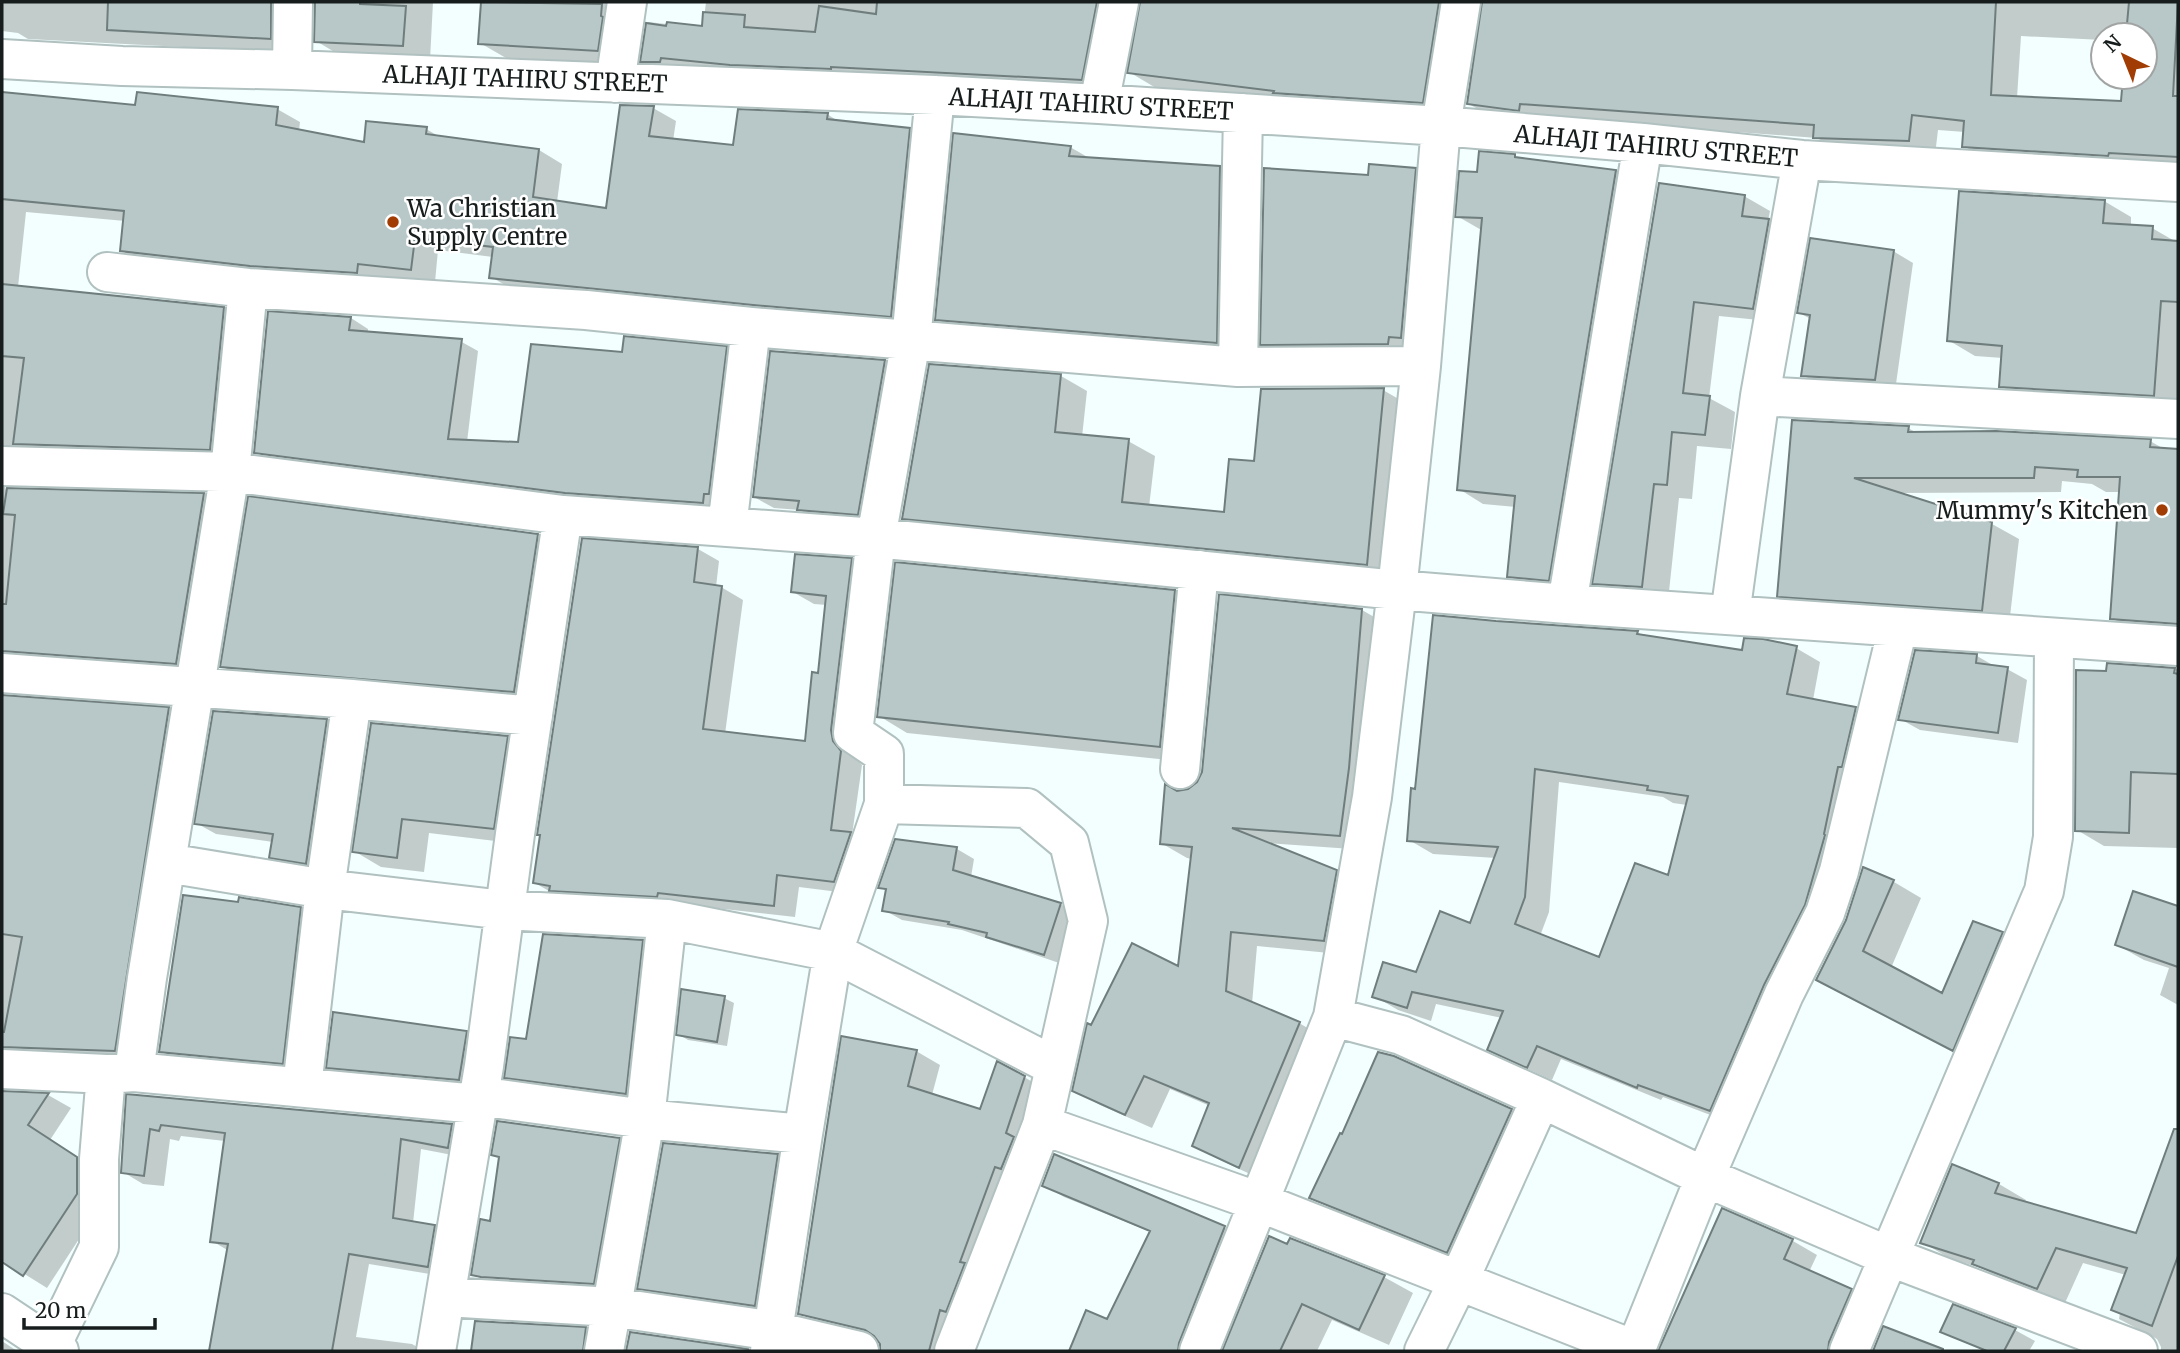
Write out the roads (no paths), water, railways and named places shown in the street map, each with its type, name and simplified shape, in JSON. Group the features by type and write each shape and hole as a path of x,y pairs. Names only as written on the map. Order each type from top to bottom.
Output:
{"street":[{"path":"292,70 293,2"},
{"path":"615,83 627,2"},
{"path":"1099,104 1119,2"},
{"path":"1199,1351 1334,1017 1372,797 1421,366 1441,126 1461,2"},
{"name":"ALHAJI TAHIRU STREET","path":"2,59 122,66 935,95 1099,104 1441,126 1802,160 2178,182"},
{"path":"772,1341 833,953 884,804 884,754 853,733 876,538 911,340 935,95"},
{"path":"1238,367 1242,113"},
{"path":"1567,604 1643,143"},
{"path":"1730,615 1760,396 1802,160"},
{"path":"107,272 248,288 586,310 751,327 1238,367 1421,366"},
{"path":"7,1329 55,1349 99,1247 99,1159 147,978 167,863 230,472 248,288"},
{"path":"727,527 751,327"},
{"path":"1760,396 2178,419"},
{"path":"2,466 230,472 563,514 876,538 1397,590 2178,646"},
{"path":"436,1351 478,1100 563,514"},
{"path":"1180,769 1199,570"},
{"path":"1042,1125 1259,1202 1636,1351 1705,1177 1784,993 1825,914 1839,871 1898,627"},
{"path":"1849,1351 2044,891 2053,837 2054,638"},
{"path":"2,673 352,699 533,716"},
{"path":"302,1087 325,888 352,699"},
{"path":"884,804 1027,808 1069,843 1088,921 1042,1125 954,1351"},
{"path":"167,863 325,888 504,910 667,919 833,953 1054,1066"},
{"path":"604,1351 645,1119 667,919"},
{"path":"1334,1017 1401,1035 1541,1098 1705,1177 1888,1256 2138,1351"},
{"path":"2,1069 120,1073 478,1100 803,1133"},
{"path":"1424,1351 1541,1098"},
{"path":"446,1297 612,1307 772,1341 859,1351"}],"place":[{"name":"Wa Christian Supply Centre","path":"393,222"},
{"name":"Mummy's Kitchen","path":"2162,510"}]}
